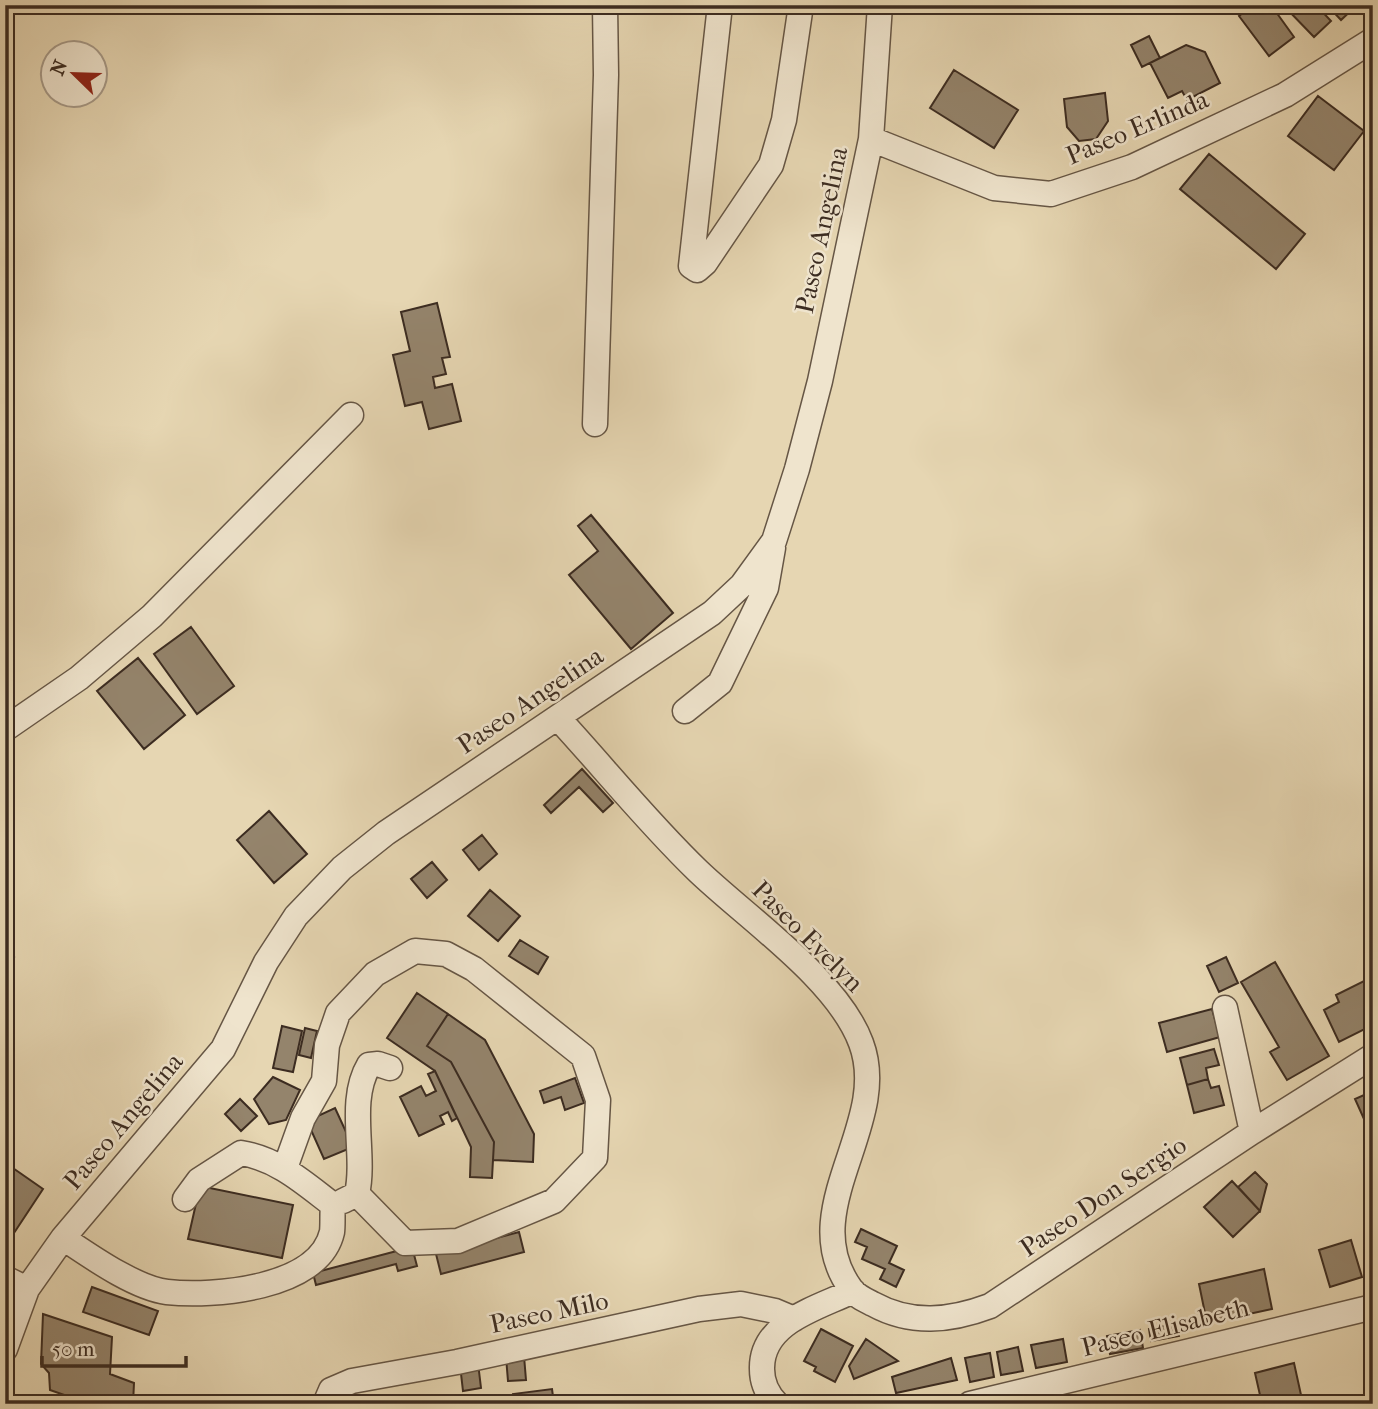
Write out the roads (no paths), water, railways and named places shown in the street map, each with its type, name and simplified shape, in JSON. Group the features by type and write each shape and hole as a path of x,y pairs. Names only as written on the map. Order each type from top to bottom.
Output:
{"street":[{"path":"720,5 691,266 697,270 705,263 771,165 788,97 801,5"},
{"name":"Paseo Angelina","path":"5,1349 16,1284 63,1238 223,1049 266,962 306,906 342,868 386,833 712,613 742,585 774,541 820,381 871,139 880,5"},
{"path":"595,424 606,75 612,8"},
{"name":"Paseo Erlinda","path":"871,139 993,188 1051,194 1132,167 1285,95 1373,40"},
{"path":"5,729 79,678 152,616 351,415"},
{"path":"685,710 720,683 766,588 774,541"},
{"name":"Paseo Evelyn","path":"558,718 697,870 828,991 856,1028 866,1064 866,1084 859,1124 835,1203 833,1227 834,1249 841,1272 853,1291"},
{"path":"285,1168 303,1118 324,1081 327,1045 338,1013 375,974 415,951 446,954 474,969 583,1056 598,1100 595,1158 554,1201 458,1241 405,1244 357,1194"},
{"path":"1225,1008 1252,1132"},
{"name":"Paseo Don Sergio","path":"853,1291 892,1312 926,1320 958,1316 990,1306 1252,1132 1373,1056"},
{"path":"357,1194 362,1172 359,1096 362,1077 369,1065 378,1064 390,1069"},
{"path":"185,1199 199,1180 241,1153 257,1156 285,1168 333,1205"},
{"path":"333,1205 357,1194"},
{"path":"63,1238 115,1272 166,1292 242,1289 294,1276 315,1260 332,1234 333,1205"},
{"path":"777,1404 764,1384 764,1351 778,1329 853,1291"},
{"name":"Paseo Milo","path":"325,1404 331,1390 352,1381 457,1362 699,1309 741,1304 775,1311 794,1319"},
{"name":"Paseo Elisabeth","path":"970,1404 1373,1307"}]}
